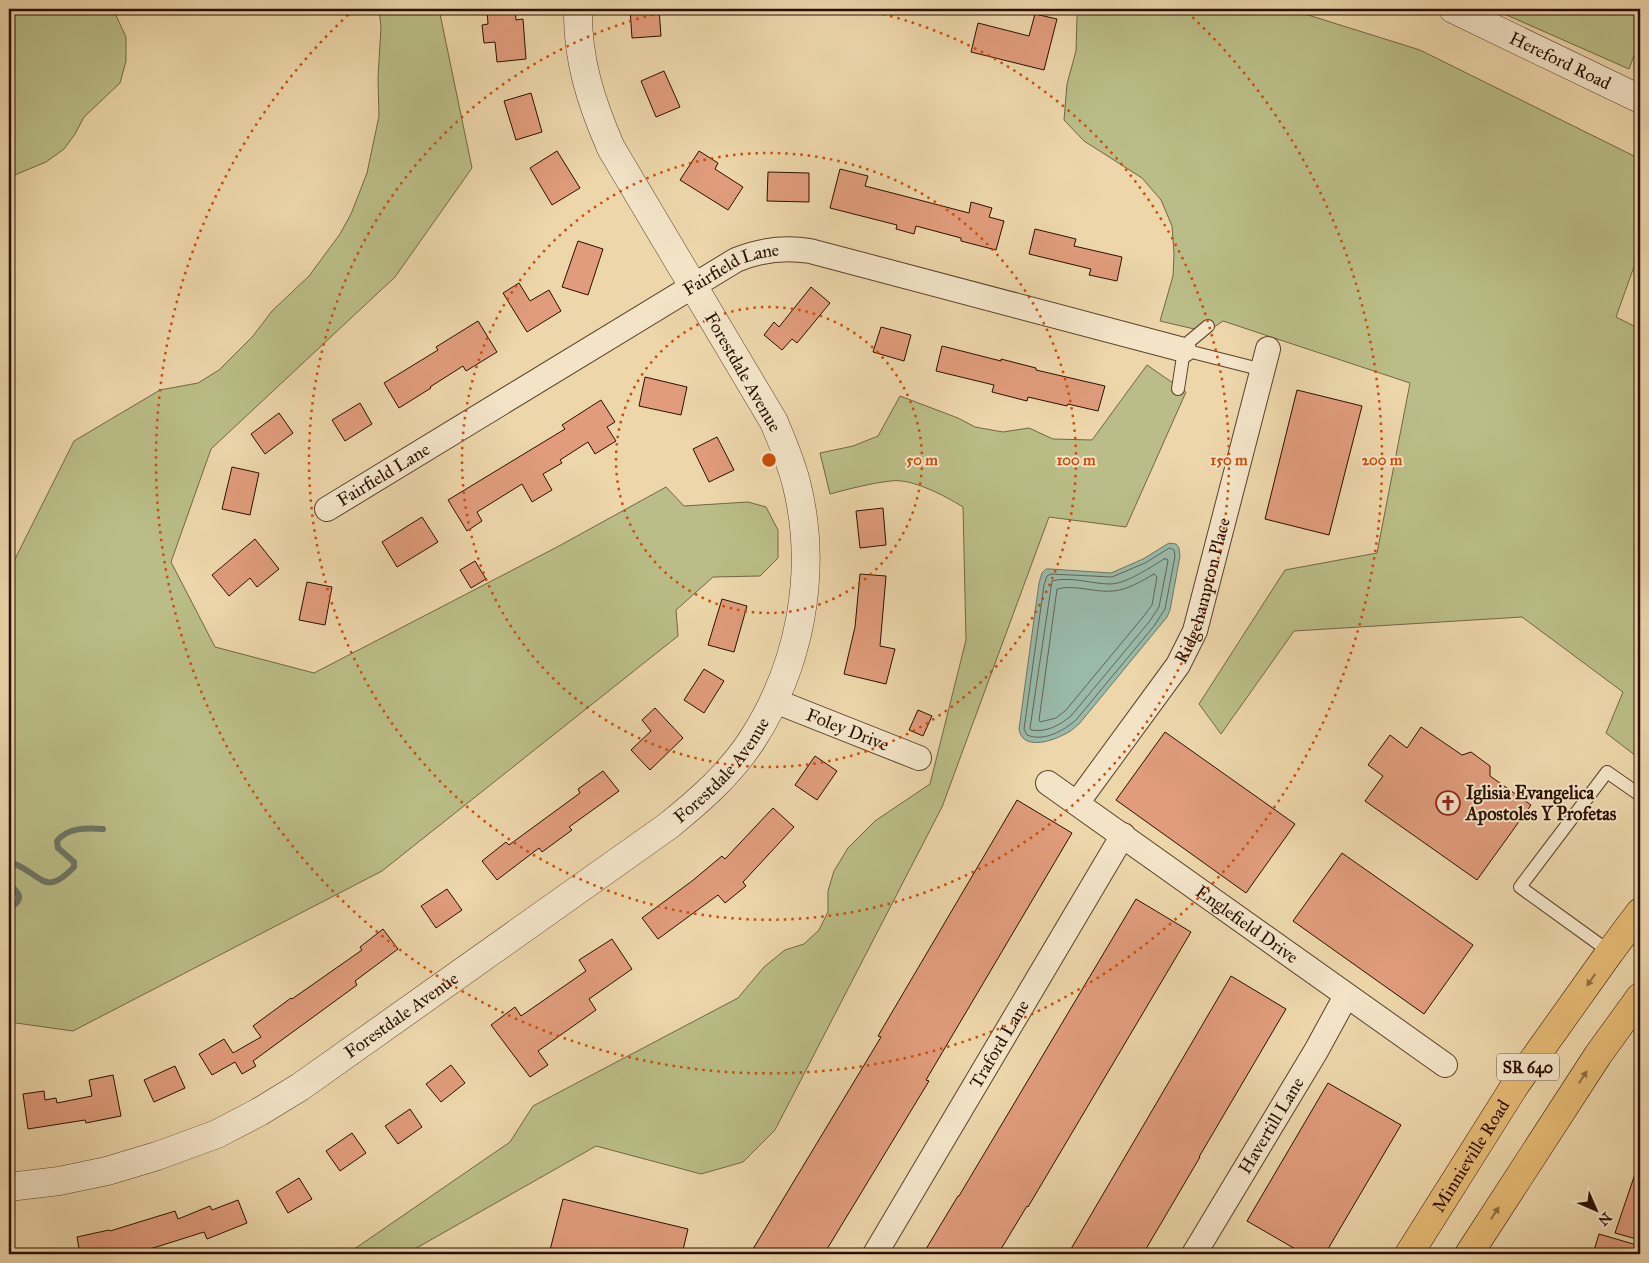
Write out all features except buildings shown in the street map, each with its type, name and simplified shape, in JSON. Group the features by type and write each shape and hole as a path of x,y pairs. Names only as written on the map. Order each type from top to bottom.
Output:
{"main road":[{"name":"Minnieville Road","path":"1408,1254 1516,1084 1640,912"},
{"name":"SR 640","path":"1469,1254 1598,1055 1640,997"}],"street":[{"name":"Forestdale Avenue","path":"9,1187 59,1181 107,1171 156,1156 217,1134 260,1112 300,1087 660,832 701,799 725,775 751,741 775,701 787,672 796,641 803,603 806,564 804,526 797,487 789,458 774,422 611,148 596,112 585,74 580,42 578,9"},
{"name":"Hereford Road","path":"1453,9 1640,99"},
{"name":"Fairfield Lane","path":"327,509 736,260 767,250 791,248 810,251 1184,350"},
{"name":"Ridgehampton Place","path":"1077,803 1178,665 1195,631 1265,360"},
{"name":"Foley Drive","path":"775,701 919,758"},
{"name":"Englefield Drive","path":"1048,783 1445,1065"},
{"name":"Traford Lane","path":"875,1254 1123,835"},
{"name":"Havertill Lane","path":"1194,1254 1316,1051 1346,996"}],"lane":[{"path":"1178,389 1184,350 1195,335 1208,326"},
{"path":"1184,350 1265,360"},
{"path":"1610,952 1520,887 1607,772 1640,795"}],"green space":[{"path":"9,9 113,9 126,37 126,61 120,83 84,117 64,149 46,162 17,174 9,181"},
{"path":"379,9 439,9 472,168 395,277 211,449 171,562 215,647 314,673 559,546 666,487 684,506 748,502 766,507 778,530 778,558 760,576 713,577 676,610 678,636 382,871 73,1031 9,1022 9,571 74,441 160,390 198,383 219,370 253,336 272,311 309,276 340,234 351,214 367,173 379,116 378,78 381,27"},
{"path":"1082,9 1289,9 1420,50 1640,159 1640,250 1616,317 1640,329 1640,759 1606,733 1623,692 1522,617 1294,631 1221,734 1199,704 1285,570 1377,553 1410,383 1223,321 1207,332 1160,321 1173,276 1174,254 1172,226 1161,200 1142,178 1084,141 1064,120 1067,84 1076,51 1077,17"},
{"path":"1493,9 1640,9 1640,40 1629,69"},
{"path":"1147,365 1186,392 1126,527 1049,517 942,807 775,1130 743,1162 701,1174 596,1146 406,1254 347,1254 510,1142 533,1106 738,998 764,967 785,950 804,944 819,930 828,912 828,891 834,871 848,848 875,821 930,784 966,640 963,507 928,489 909,482 899,481 860,486 830,494 820,453 853,446 878,436 900,396 958,418 975,427 1003,432 1029,428 1053,439 1092,440"}],"water":[{"path":"1169,543 1176,544 1179,548 1180,556 1167,617 1079,724 1067,733 1051,740 1031,742 1025,740 1021,736 1019,729 1039,583 1042,573 1046,569 1050,569 1111,573 1143,559"}],"waterway":[{"path":"9,867 15,864 44,881 56,881 74,867 74,862 58,848 57,841 61,836 72,831 103,829"},
{"path":"9,884 19,896 17,902 9,909"}],"place":[{"name":"Iglisia Evangelica Apostoles Y Profetas","path":"1448,803"}]}
